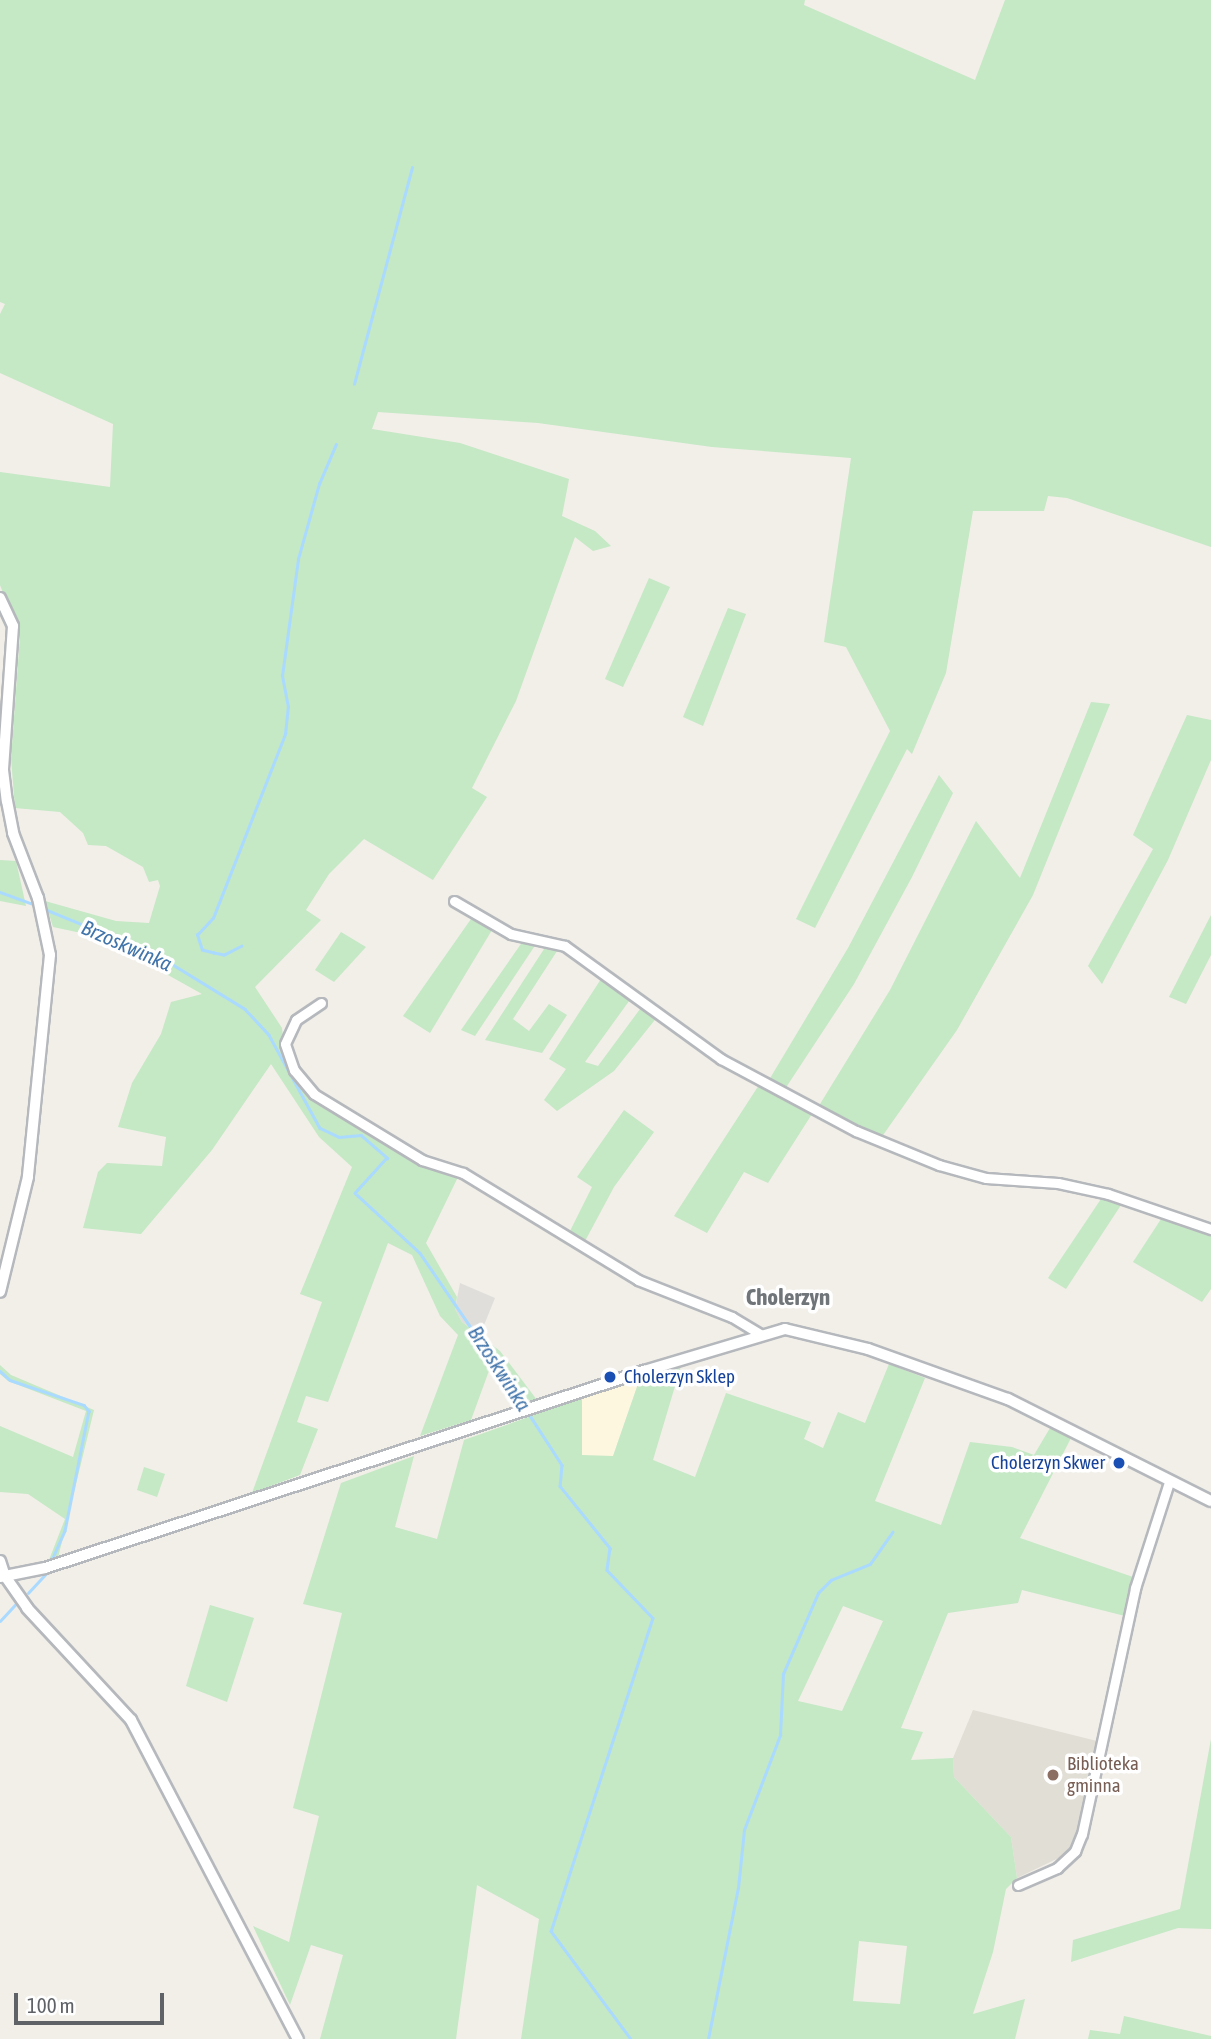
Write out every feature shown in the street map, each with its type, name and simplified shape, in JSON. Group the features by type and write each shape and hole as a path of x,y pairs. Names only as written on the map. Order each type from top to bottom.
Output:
{"street":[{"path":"0,598 13,626 3,769 6,801 13,833 38,898 43,919 49,987 28,1177 0,1292"},
{"path":"454,901 511,934 565,946 721,1059 856,1131 939,1165 986,1178 1058,1184 1108,1194 1211,1229"},
{"path":"321,1003 296,1020 285,1044 294,1070 314,1094 422,1160 463,1173 638,1280 732,1317 762,1335"},
{"path":"2,1577 45,1568 762,1335 804,1330 887,1355 1018,1404 1211,1501"},
{"path":"1018,1885 1056,1868 1075,1851 1082,1834 1135,1588 1169,1482"},
{"path":"0,1561 2,1577 27,1608 131,1720 298,2039"}],"shaded area":[{"path":"460,1283 495,1298 480,1335 462,1322 455,1309"},
{"path":"639,1381 613,1456 582,1456 582,1398"},
{"path":"973,1710 1097,1741 1078,1836 1067,1854 1017,1878 1011,1837 954,1777 953,1758"}],"green space":[{"path":"0,0 805,0 804,5 975,80 1005,0 1211,0 1211,547 1067,498 1048,496 1044,511 973,511 946,673 912,754 907,749 815,928 796,919 890,731 846,647 824,642 851,458 712,447 538,423 378,412 372,429 460,443 569,479 562,516 595,531 611,546 593,551 575,537 516,701 472,788 487,797 433,880 364,839 329,874 306,910 321,920 255,987 282,1028 286,1060 313,1097 417,1164 458,1177 426,1243 457,1297 455,1309 462,1322 500,1351 537,1400 516,1406 490,1368 471,1420 420,1436 458,1335 440,1316 412,1255 388,1243 328,1402 306,1396 297,1422 318,1429 300,1475 252,1493 322,1302 300,1294 352,1167 319,1137 271,1064 212,1150 141,1234 83,1228 98,1172 107,1163 162,1166 166,1137 118,1127 132,1083 161,1034 171,1002 202,994 100,937 53,927 45,901 116,921 149,923 160,886 158,880 149,882 143,867 106,846 88,845 83,833 60,812 15,808 11,758 20,636 0,585 0,472 110,487 113,424 0,373 0,314 5,304 0,302"},
{"path":"649,578 670,587 623,687 605,679"},
{"path":"728,608 746,614 703,726 683,717"},
{"path":"1091,702 1110,704 1033,895 957,1030 881,1138 817,1109 890,990 976,821 1020,878"},
{"path":"1187,715 1211,720 1211,760 1168,860 1102,984 1088,966 1153,849 1133,835"},
{"path":"939,775 953,793 912,877 854,984 785,1089 769,1080 848,948"},
{"path":"0,860 16,861 26,906 0,901"},
{"path":"1211,915 1211,955 1186,1004 1169,997"},
{"path":"471,919 492,930 430,1033 403,1016"},
{"path":"341,932 366,947 334,982 315,970"},
{"path":"523,941 536,944 475,1036 461,1030"},
{"path":"546,946 559,948 513,1019 529,1031 549,1004 567,1015 542,1053 485,1040"},
{"path":"603,976 632,997 585,1062 598,1066 643,1005 658,1016 614,1071 557,1111 544,1100 566,1069 549,1059"},
{"path":"759,1085 812,1114 768,1183 744,1172 707,1233 674,1216"},
{"path":"624,1110 654,1132 614,1187 584,1243 569,1233 592,1187 577,1177"},
{"path":"1103,1196 1123,1202 1066,1289 1048,1278"},
{"path":"1163,1216 1211,1233 1211,1289 1202,1302 1133,1262"},
{"path":"889,1364 925,1378 875,1501 941,1525 970,1442 1012,1447 1034,1455 1050,1428 1071,1438 1020,1538 1133,1577 1125,1616 1022,1590 1018,1603 948,1613 901,1728 923,1732 911,1760 953,1758 954,1777 1011,1837 1017,1878 1006,1889 993,1952 973,2014 1025,1999 1015,2039 521,2039 539,1919 477,1885 456,2039 320,2039 343,1955 311,1945 290,2005 253,1926 289,1942 319,1816 293,1808 342,1613 303,1604 341,1483 414,1456 395,1527 437,1539 464,1440 582,1398 582,1455 613,1456 639,1381 681,1366 653,1460 695,1477 726,1393 811,1422 804,1439 823,1448 838,1412 865,1423","holes":["843,1606 883,1621 842,1711 798,1701","859,1941 907,1946 900,2004 853,2001"]},
{"path":"0,1365 11,1375 94,1410 58,1558 49,1560 65,1519 28,1494 0,1492 0,1426 73,1457 86,1411 8,1381 0,1374"},
{"path":"144,1467 165,1474 157,1497 137,1490"},
{"path":"210,1605 254,1618 227,1702 186,1686"},
{"path":"1211,1739 1211,1929 1178,1928 1071,1962 1073,1940 1180,1909"},
{"path":"1124,2016 1211,2036 1211,2039 1088,2039 1090,2030 1120,2034"}],"waterway":[{"path":"354,384 412,168"},
{"path":"242,946 224,955 214,953 202,950 197,935 213,918 285,734 288,707 282,676 298,559 319,484 336,444"},
{"name":"Brzoskwinka","path":"0,892 36,905"},
{"name":"Brzoskwinka","path":"42,908 159,956 245,1009 269,1035 320,1128 339,1137 361,1135 387,1158 355,1193 420,1253 524,1405"},
{"path":"0,1371 10,1380 84,1405 89,1411 65,1531 53,1558"},
{"name":"Brzoskwinka","path":"529,1414 562,1465 560,1486 610,1548 607,1570 653,1618 551,1931 631,2039"},
{"path":"708,2039 738,1888 744,1830 780,1735 783,1674 818,1593 831,1580 870,1564 892,1532"},
{"path":"28,1593 45,1575"},
{"path":"0,1621 18,1602"}],"place":[{"name":"Cholerzyn Sklep","path":"610,1377"},
{"name":"Cholerzyn Skwer","path":"1119,1463"},
{"name":"Biblioteka gminna","path":"1053,1775"}],"district":[{"name":"Cholerzyn","path":"788,1297"}]}
